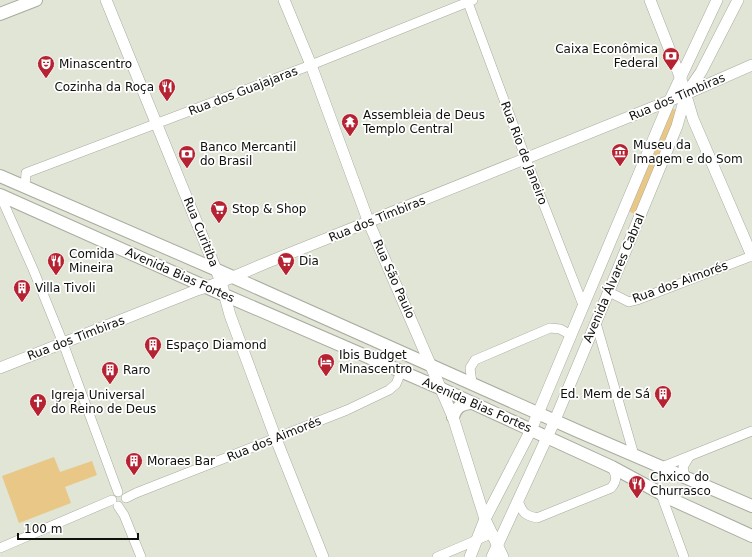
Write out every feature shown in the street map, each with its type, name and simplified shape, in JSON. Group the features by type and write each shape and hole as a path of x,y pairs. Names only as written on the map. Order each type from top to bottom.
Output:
{"main road":[{"path":"0,14 36,0"},
{"name":"Avenida Bias Fortes","path":"0,176 217,270 227,280 472,383 752,506"},
{"name":"Avenida Bias Fortes","path":"0,195 206,287 442,389 612,467 661,494 670,505 752,536"},
{"path":"454,417 455,411 460,406 470,402"}],"street":[{"name":"Rua Curitiba","path":"106,0 217,270"},
{"name":"Rua São Paulo","path":"284,0 369,222 454,417 485,519 503,557"},
{"path":"650,0 681,79 693,119 752,256"},
{"name":"Avenida Álvares Cabral","path":"470,557 485,519 538,412 670,100 717,0"},
{"name":"Avenida Álvares Cabral","path":"492,557 495,538 518,501 555,420 609,292 677,126 686,94 701,72 738,0"},
{"name":"Rua dos Guajajaras","path":"24,187 26,173 310,66 469,1"},
{"name":"Rua Rio de Janeiro","path":"469,1 526,159 583,305"},
{"name":"Rua dos Timbiras","path":"0,368 227,280 686,94 752,65"},
{"path":"0,195 33,269 63,343 124,515 141,557"},
{"name":"Rua dos Aimorés","path":"609,292 629,302 637,300 752,256"},
{"name":"Rua Curitiba","path":"227,280 225,295 230,315 276,439 323,557"},
{"path":"596,323 634,455"},
{"path":"472,383 470,368 475,360 550,328 560,329 571,335"},
{"name":"Rua dos Aimorés","path":"0,548 118,498 136,493 276,439 346,410 389,390 396,384 401,372"},
{"path":"662,467 752,431"},
{"path":"685,477 684,467 689,457"},
{"path":"518,501 522,511 527,516 537,518 611,488 617,477 612,467"},
{"path":"670,505 684,557"},
{"path":"436,557 477,541 495,538"}],"shaded area":[{"path":"669,108 680,111 637,215 628,211"},
{"path":"54,457 60,472 92,461 97,475 65,487 71,503 19,523 2,476"}],"place":[{"name":"Caixa Econômica Federal","path":"671,71"},
{"name":"Minascentro","path":"46,79"},
{"name":"Cozinha da Roça","path":"167,102"},
{"name":"Assembleia de Deus Templo Central","path":"350,137"},
{"name":"Museu da Imagem e do Som","path":"620,167"},
{"name":"Banco Mercantil do Brasil","path":"187,169"},
{"name":"Stop & Shop","path":"219,224"},
{"name":"Comida Mineira","path":"56,276"},
{"name":"Dia","path":"286,276"},
{"name":"Villa Tivoli","path":"22,303"},
{"name":"Espaço Diamond","path":"153,360"},
{"name":"Ibis Budget Minascentro","path":"326,377"},
{"name":"Raro","path":"110,385"},
{"name":"Ed. Mem de Sá","path":"663,409"},
{"name":"Igreja Universal do Reino de Deus","path":"38,417"},
{"name":"Moraes Bar","path":"134,476"},
{"name":"Chxico do Churrasco","path":"637,499"}]}
